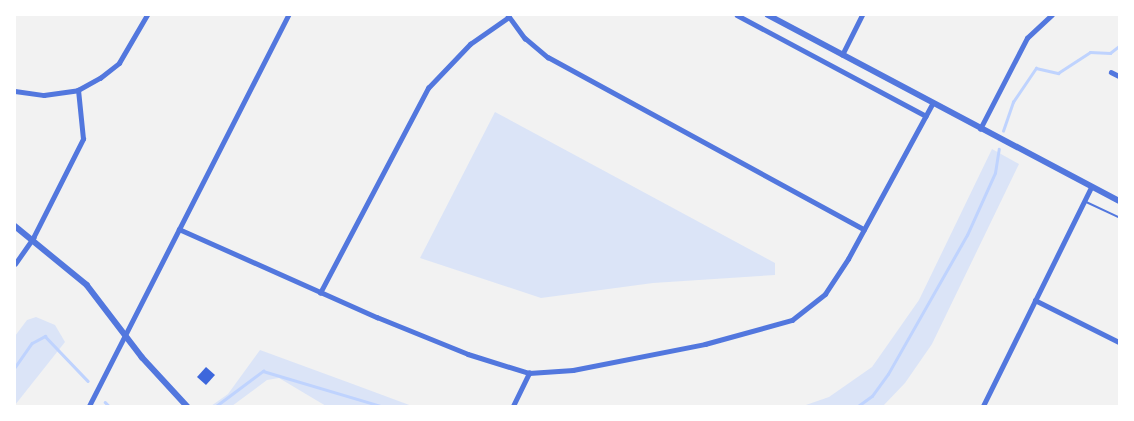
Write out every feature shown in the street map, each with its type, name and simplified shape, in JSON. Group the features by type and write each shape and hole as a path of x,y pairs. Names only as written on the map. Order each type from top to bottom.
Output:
{"street":[{"path":"15,91 44,96 78,90 119,63 148,15"},
{"path":"88,406 288,15"},
{"path":"737,15 926,116"},
{"path":"768,15 932,104 1119,201"},
{"path":"842,55 862,15"},
{"path":"1041,15 1045,20"},
{"path":"980,129 1028,38 1052,15"},
{"path":"320,293 428,88 470,44 508,16 548,57 864,229"},
{"path":"1111,72 1119,76"},
{"path":"15,264 33,238 83,139 78,90"},
{"path":"179,229 320,293 468,354 529,373 574,370 705,344 792,320 825,294 864,229 932,104"},
{"path":"983,406 1091,187"},
{"path":"15,226 33,238 87,285 188,406"},
{"path":"1036,300 1119,342"},
{"path":"513,406 529,373"}],"lane":[{"path":"1084,201 1119,217"}],"shaded area":[{"path":"495,112 775,263 775,275 653,283 541,298 420,258"},
{"path":"992,149 1019,164 932,344 905,383 883,406 803,406 829,397 872,367 919,300"},
{"path":"36,317 55,325 65,342 15,405 15,336 27,320"},
{"path":"260,350 412,406 326,406 279,378 267,380 232,406 211,406 228,394"}],"building":[{"path":"206,367 215,375 206,385 197,377"}],"waterway":[{"path":"1003,131 1013,102 1036,68 1058,73 1090,52 1110,53 1119,46"},
{"path":"858,406 872,396 888,374 967,235 995,173 999,149"},
{"path":"15,367 32,343 45,336 88,381"},
{"path":"216,406 263,371 381,406"},
{"path":"105,402 109,406"}]}
